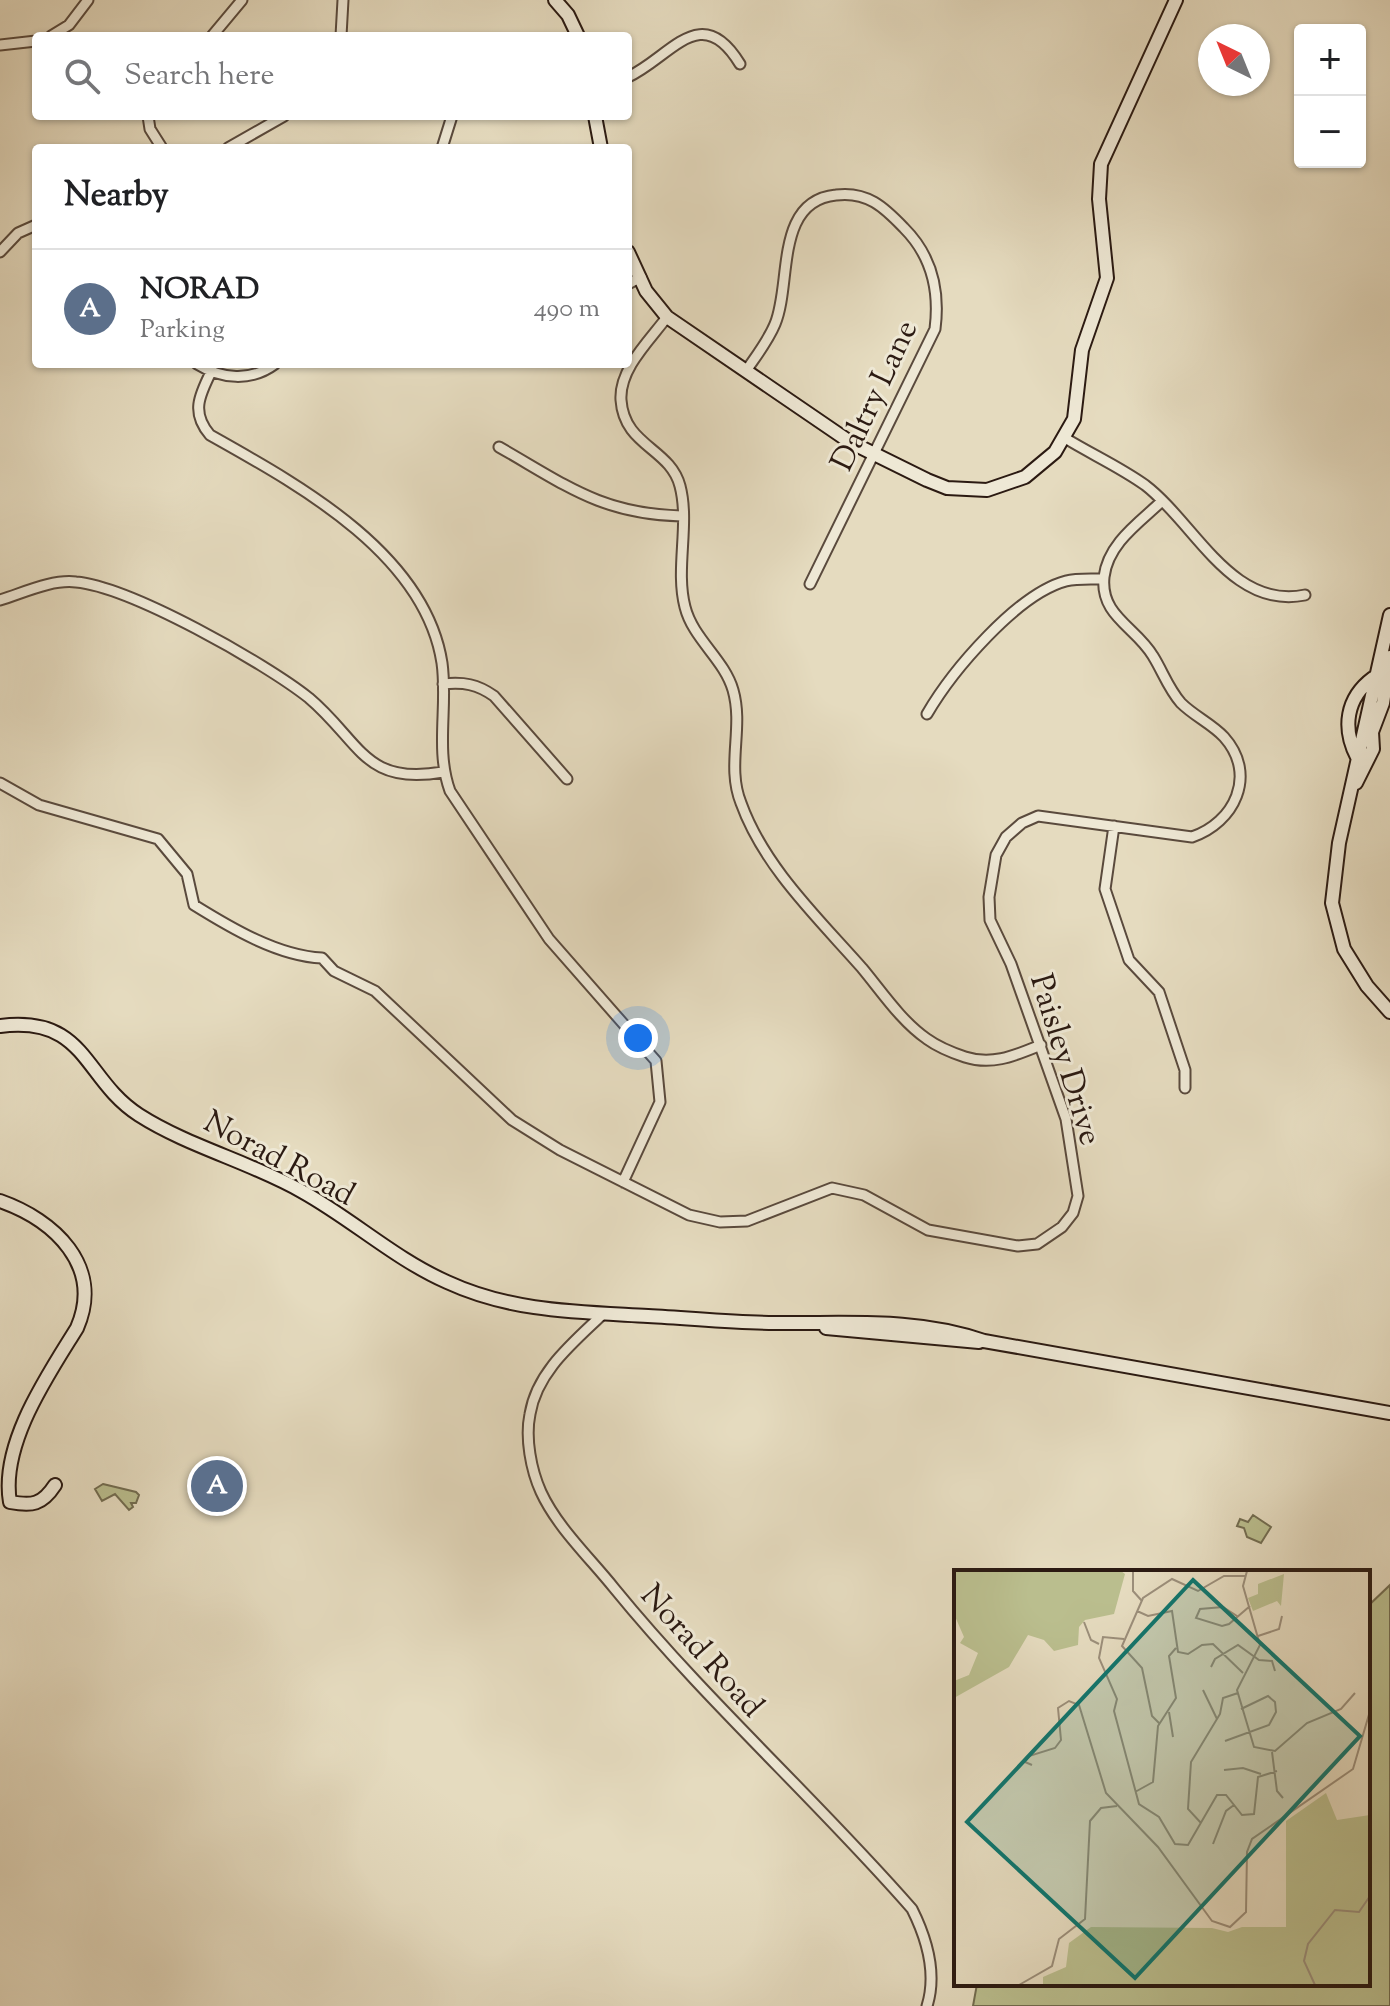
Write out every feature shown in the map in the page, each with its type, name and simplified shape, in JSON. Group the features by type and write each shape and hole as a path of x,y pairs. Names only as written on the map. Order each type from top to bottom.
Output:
{"street":[{"path":"58,32 69,25 88,0"},
{"path":"215,32 242,0"},
{"path":"341,32 343,0"},
{"path":"555,0 568,15 576,32"},
{"path":"632,260 655,305 667,317 850,442 947,488 987,490 1025,477 1043,464 1065,438 1078,400 1082,350 1107,278 1099,199 1101,164 1176,0"},
{"path":"632,75 646,69 686,34 704,32 717,36 729,45 740,64"},
{"path":"0,45 32,41"},
{"path":"149,120 150,129 159,144"},
{"path":"235,144 277,120"},
{"path":"443,144 451,120"},
{"path":"596,120 600,144"},
{"name":"Daltry Lane","path":"746,371 776,322 789,242 797,221 811,205 830,195 850,193 883,206 925,254 935,280 938,307 930,345 810,584"},
{"path":"0,252 18,233 32,227"},
{"path":"632,282 641,277"},
{"path":"632,366 667,317"},
{"path":"204,368 233,378 256,374 267,368"},
{"path":"631,368 621,397 633,435 666,462 679,482 683,603 693,628 732,687 738,720 734,770 739,800 786,881 903,1017 926,1039 967,1058 987,1061 1010,1058 1041,1045"},
{"path":"211,372 197,405 202,426 210,435 283,477 335,512 397,570 425,611 436,640 443,684 443,772 461,809 549,939 656,1061 660,1102 623,1182"},
{"path":"1065,438 1144,485 1245,586 1289,598 1305,595"},
{"path":"499,447 600,504 645,515 681,516"},
{"path":"927,714 957,668 1001,625 1054,585 1068,580 1103,579 1108,559 1118,543 1162,501"},
{"name":"Paisley Drive","path":"0,783 39,805 158,839 187,874 194,905 256,938 302,957 322,958 334,971 375,991 512,1120 560,1150 689,1215 720,1222 747,1221 832,1188 864,1195 928,1230 1008,1245 1037,1244 1062,1227 1073,1213 1078,1196 1066,1119 1041,1045 990,920 990,875 996,855 1006,837 1022,823 1038,816 1177,838 1212,831 1226,818 1236,800 1240,768 1223,736 1181,703 1167,686 1154,656 1116,618 1107,603 1103,579"},
{"path":"0,600 67,582 79,582 143,601 284,680 310,700 383,770 413,777 443,772"},
{"path":"1390,615 1373,678 1343,820 1333,875 1332,903 1337,927 1355,969 1390,1012"},
{"path":"1343,820 1373,749 1372,732 1383,703 1390,657"},
{"path":"443,684 463,682 480,686 494,696 567,779"},
{"path":"1114,826 1105,889 1129,960 1159,992 1185,1070 1185,1088"},
{"name":"Norad Road","path":"0,1026 41,1027 66,1038 80,1048 118,1098 142,1117 290,1184 414,1266 443,1281 510,1304 549,1311 791,1323 968,1344 984,1341 1390,1413"},
{"path":"0,1201 48,1224 68,1243 81,1274 83,1315 16,1425 2,1459 1,1476 10,1502 32,1506 40,1503 55,1485"},
{"name":"Norad Road","path":"604,1313 551,1368 538,1389 529,1415 529,1444 541,1492 555,1515 649,1630 727,1717 912,1909 928,1949 931,1994 927,2006"}],"green space":[{"path":"103,1484 136,1492 139,1495 136,1503 131,1503 133,1507 129,1510 115,1494 102,1501 95,1489"},
{"path":"1253,1515 1271,1527 1261,1543 1247,1537 1244,1528 1237,1526 1240,1519 1248,1522"},
{"path":"1390,1585 1390,2006 973,2006 977,1986 1370,1986 1370,1604"}],"place":[{"name":"NORAD","path":"217,1486"}]}
